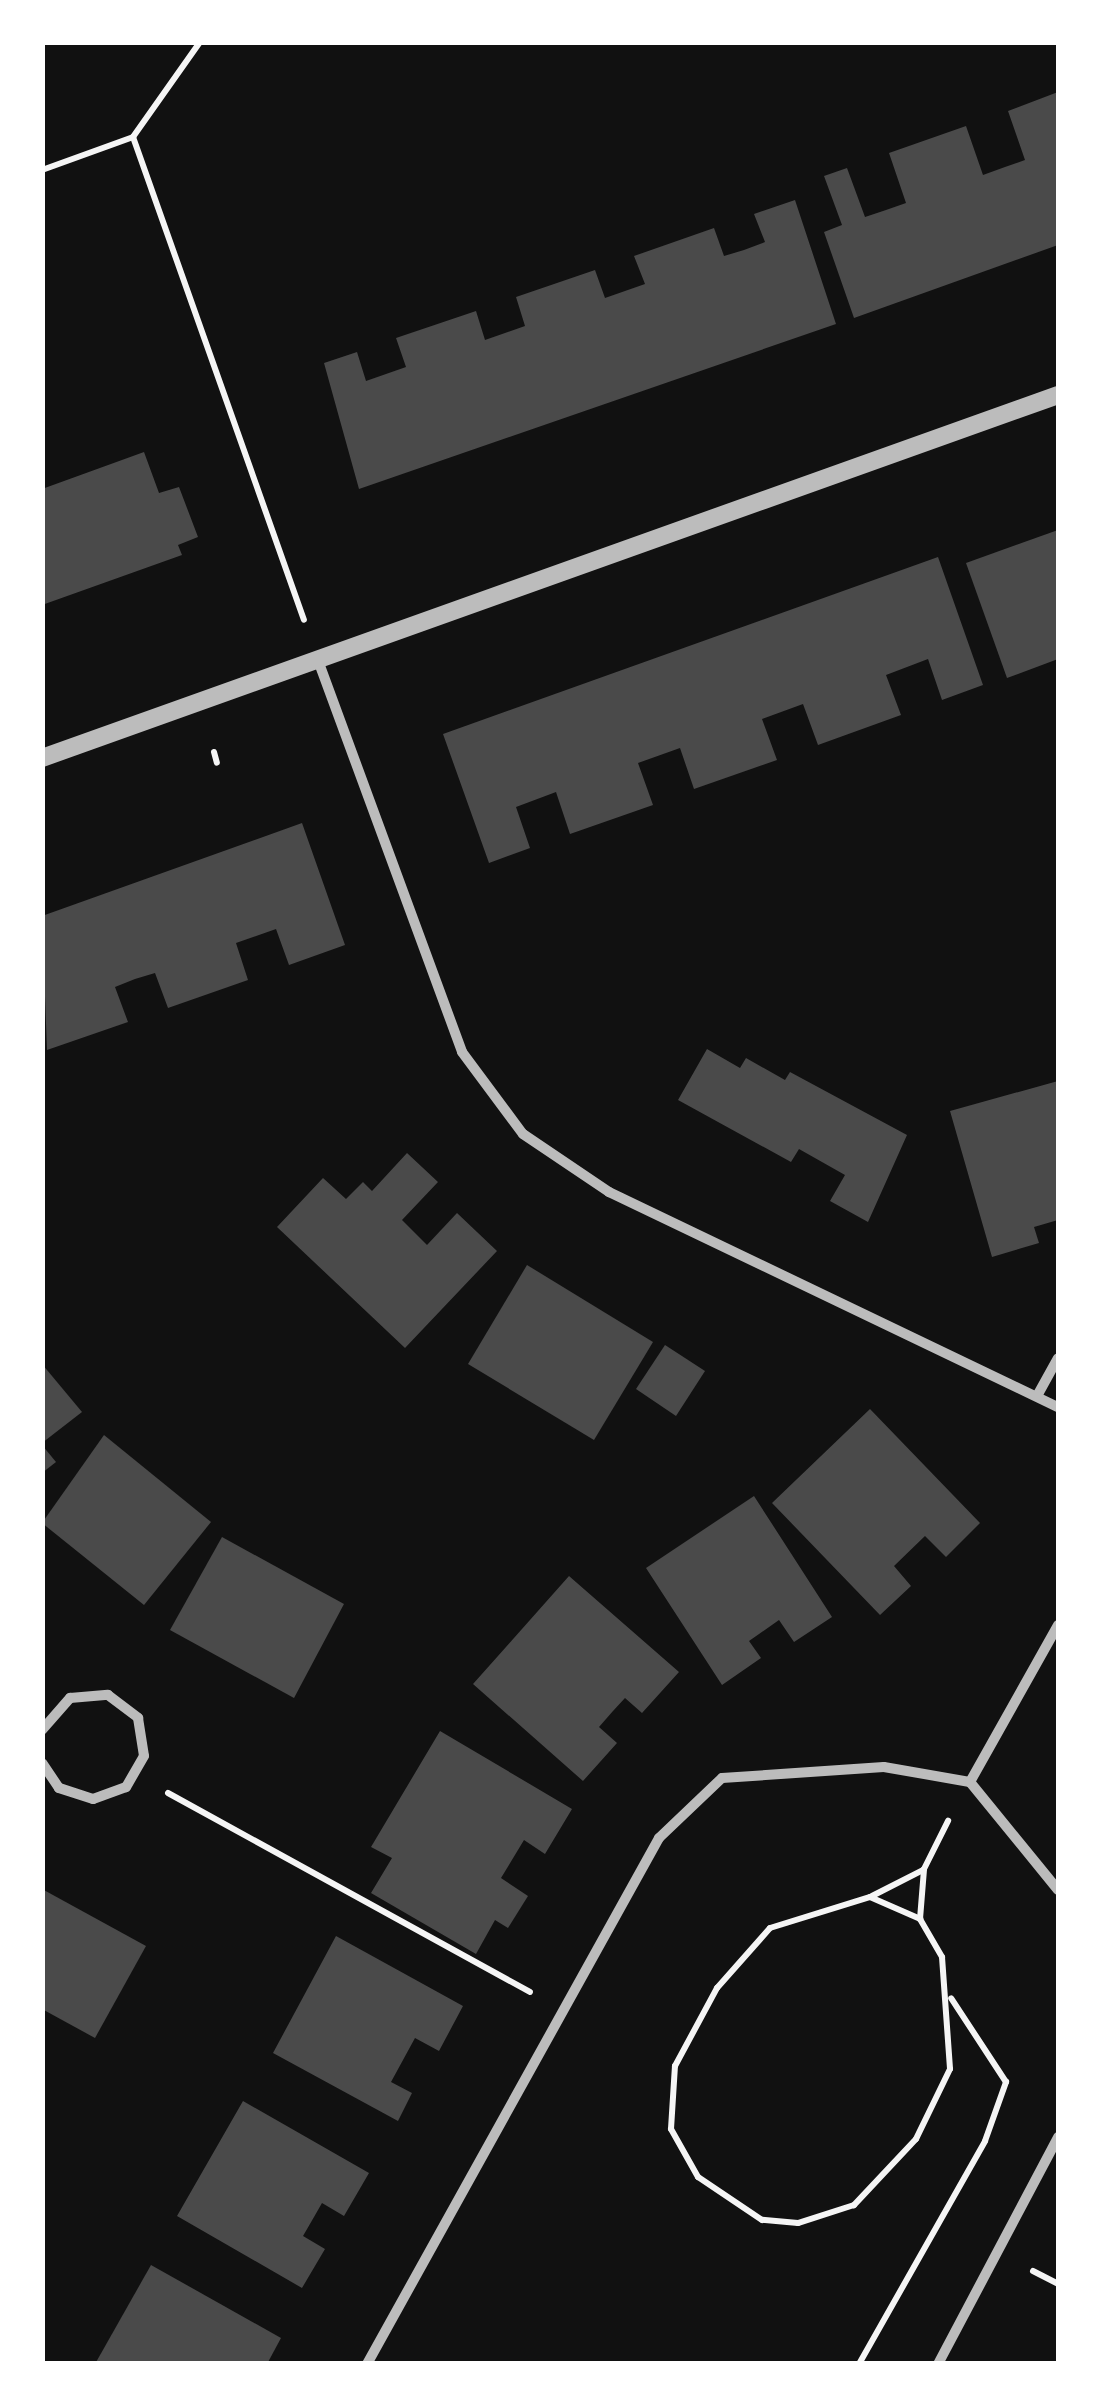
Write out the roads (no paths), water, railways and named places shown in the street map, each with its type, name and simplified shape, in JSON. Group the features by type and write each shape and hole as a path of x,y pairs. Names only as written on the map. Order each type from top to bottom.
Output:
{"street":[{"path":"42,758 318,664 1058,395"},
{"path":"318,664 462,1052 523,1134 644,1210 1058,1407"},
{"path":"1037,1396 1058,1358"},
{"path":"970,1782 1058,1625"},
{"path":"42,1730 54,1708 89,1693 124,1704 144,1737 137,1774 93,1799 60,1788 42,1762"},
{"path":"42,1700 54,1708"},
{"path":"368,2364 658,1838 722,1778 884,1766 970,1782 1058,1890"},
{"path":"938,2364 1058,2138"}]}
